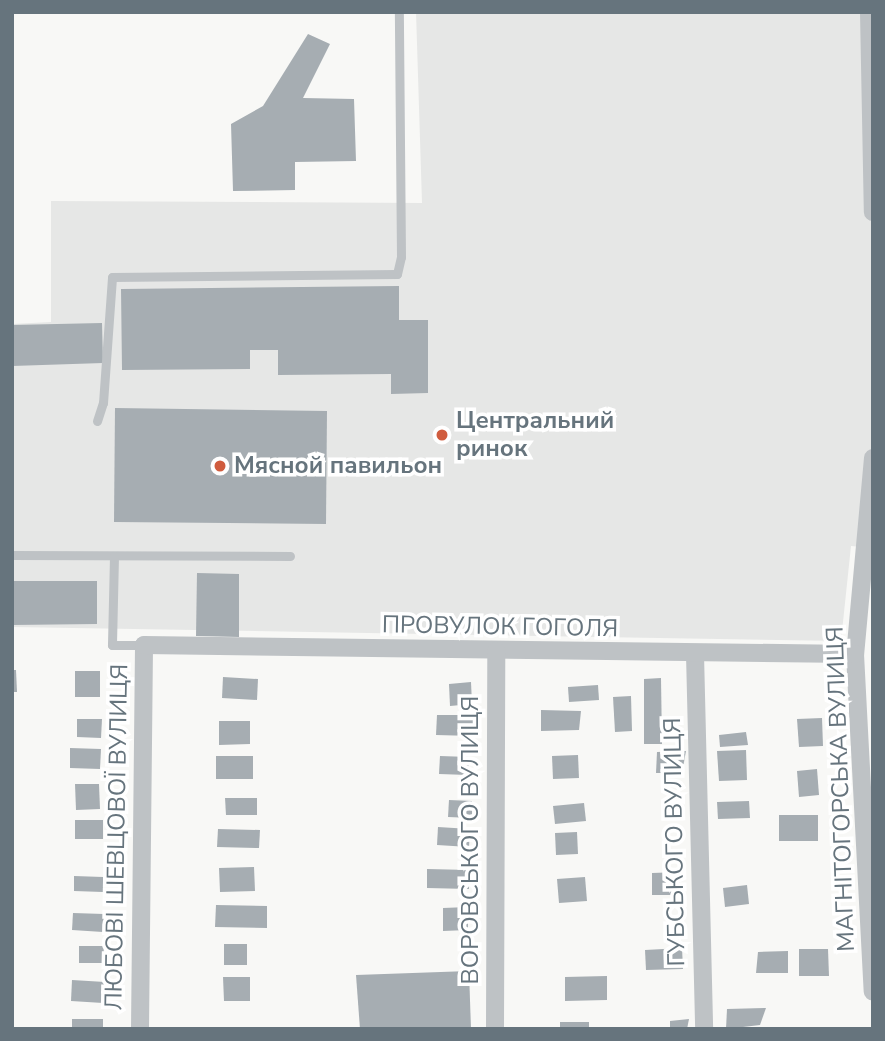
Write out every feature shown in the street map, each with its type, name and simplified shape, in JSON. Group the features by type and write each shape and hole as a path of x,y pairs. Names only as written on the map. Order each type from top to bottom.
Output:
{"street":[{"path":"869,12 873,212"},
{"name":"МАГНІТОГОРСЬКА ВУЛИЦЯ","path":"873,458 855,654 873,992"},
{"name":"ПРОВУЛОК ГОГОЛЯ","path":"144,645 855,654"},
{"name":"ЛЮБОВІ ШЕВЦОВОЇ ВУЛИЦЯ","path":"140,1029 144,645"},
{"name":"ВОРОВСЬКОГО ВУЛИЦЯ","path":"495,1029 496,651"},
{"name":"ГУБСЬКОГО ВУЛИЦЯ","path":"695,654 704,1029"}],"lane":[{"path":"97,421 103,403 112,277 397,274 401,257 399,12"},
{"path":"12,555 290,556"},
{"path":"114,556 112,645 144,645"}],"shaded area":[{"name":"Центральний ринок","path":"416,12 873,12 873,548 851,546 841,641 12,627 12,324 51,322 51,201 422,203"}],"building":[{"path":"308,34 330,44 303,98 354,99 356,161 295,162 295,190 233,191 231,124 263,106"},
{"path":"399,286 399,320 428,320 428,393 391,394 391,374 278,375 278,350 250,350 250,369 122,370 121,289"},
{"path":"102,323 103,363 12,366 12,325"},
{"name":"Мясной павильон","path":"115,408 327,411 326,524 114,522"},
{"path":"197,573 239,574 239,637 196,636"},
{"path":"12,581 97,581 97,624 12,625"},
{"path":"12,670 16,670 17,692 12,692"},
{"path":"75,671 100,671 100,697 75,697"},
{"path":"223,677 258,679 257,700 222,698"},
{"path":"661,678 662,744 644,744 644,679"},
{"path":"471,682 472,704 450,706 449,684"},
{"path":"598,685 599,700 569,702 568,687"},
{"path":"631,696 632,731 615,732 613,697"},
{"path":"541,710 581,711 579,730 541,731"},
{"path":"437,715 474,715 473,736 436,735"},
{"path":"822,718 823,746 799,747 797,719"},
{"path":"77,719 102,719 101,738 77,737"},
{"path":"219,721 250,721 250,744 219,745"},
{"path":"746,732 748,745 720,747 719,735"},
{"path":"70,748 101,749 100,769 70,768"},
{"path":"746,750 747,780 719,781 717,751"},
{"path":"686,751 682,773 656,773 657,752"},
{"path":"578,755 579,778 553,779 552,756"},
{"path":"216,756 253,756 253,779 216,779"},
{"path":"440,756 469,757 468,775 439,774"},
{"path":"817,769 819,795 799,797 797,771"},
{"path":"75,784 99,784 100,809 76,810"},
{"path":"225,798 257,798 257,815 226,815"},
{"path":"449,800 472,801 472,818 448,817"},
{"path":"749,801 750,818 718,819 717,802"},
{"path":"584,803 586,821 555,824 553,806"},
{"path":"779,815 818,815 818,841 779,841"},
{"path":"75,820 103,820 103,839 75,839"},
{"path":"438,827 470,829 469,847 437,845"},
{"path":"218,829 260,830 259,848 217,847"},
{"path":"577,832 578,854 556,855 555,833"},
{"path":"254,867 255,891 220,892 219,868"},
{"path":"427,869 469,870 469,889 427,888"},
{"path":"680,872 680,895 652,895 652,873"},
{"path":"74,876 103,877 103,892 74,891"},
{"path":"585,877 587,901 559,903 557,879"},
{"path":"747,885 749,904 725,907 723,888"},
{"path":"216,905 267,906 267,928 215,927"},
{"path":"468,907 468,930 443,931 443,908"},
{"path":"73,913 104,914 103,932 72,930"},
{"path":"224,944 247,944 247,965 224,965"},
{"path":"79,946 104,946 103,963 79,963"},
{"path":"682,948 683,969 646,970 645,950"},
{"path":"799,949 828,949 829,976 799,976"},
{"path":"788,951 788,973 756,973 758,952"},
{"path":"469,971 471,1029 360,1029 356,975"},
{"path":"607,976 607,1000 565,1001 565,977"},
{"path":"223,977 250,977 250,1001 224,1001"},
{"path":"72,980 105,982 103,1003 71,1001"},
{"path":"766,1008 760,1025 726,1029 727,1009"},
{"path":"72,1019 103,1019 103,1029 72,1029"},
{"path":"689,1019 687,1029 670,1029 670,1021"},
{"path":"560,1022 589,1022 589,1029 560,1029"}],"place":[{"name":"Центральний ринок","path":"442,435"},
{"name":"Мясной павильон","path":"220,466"}]}
